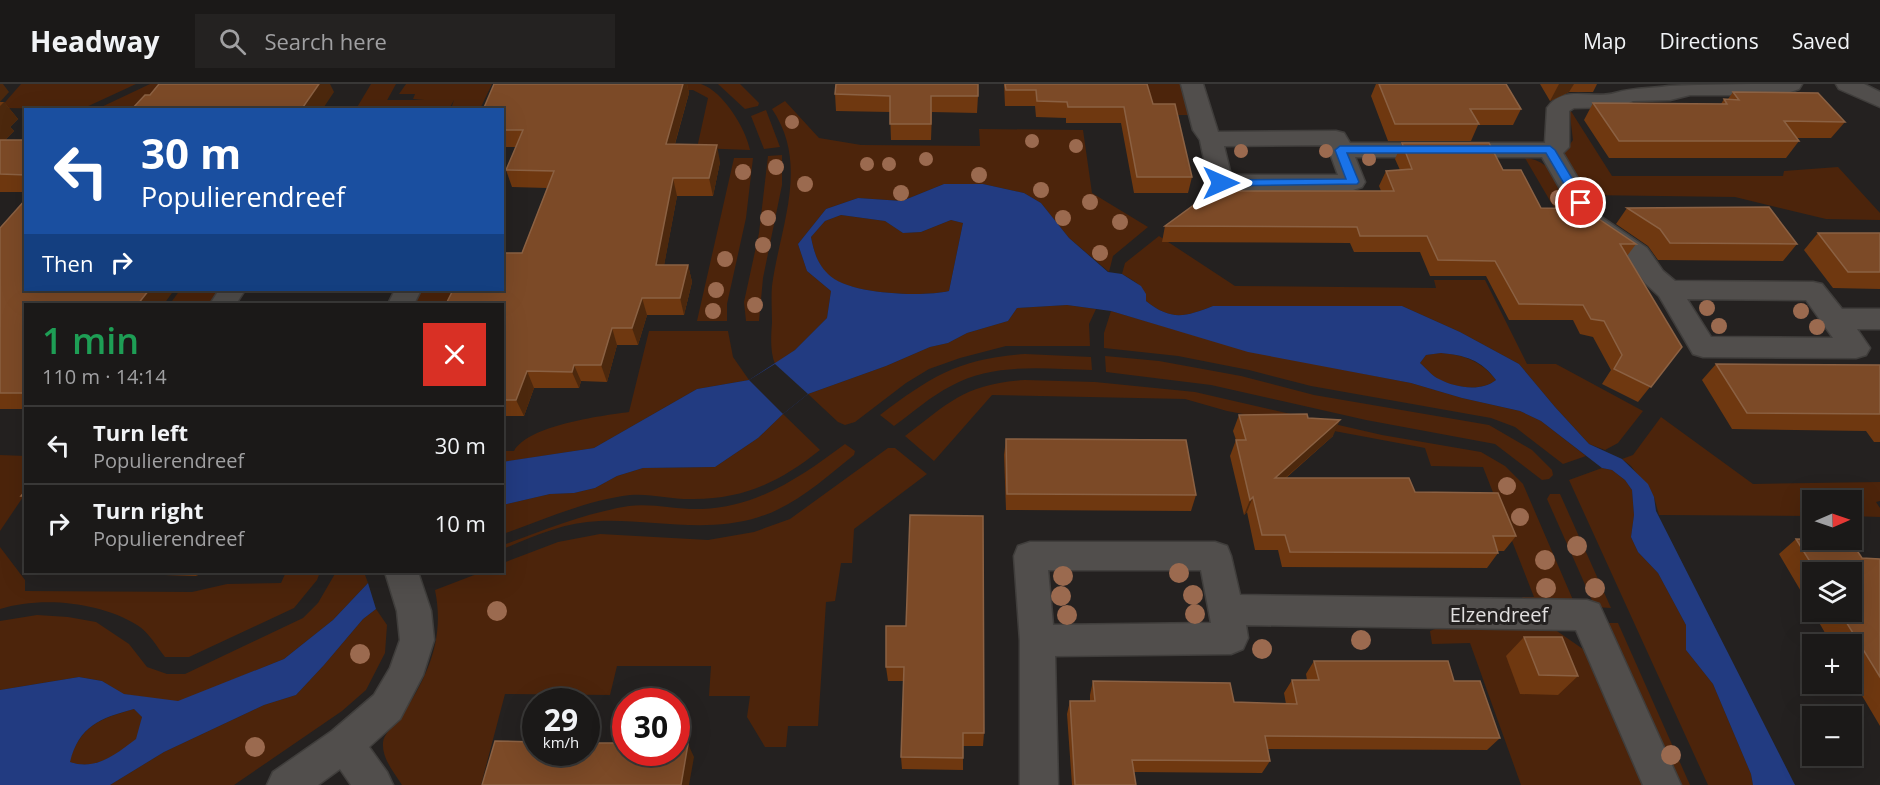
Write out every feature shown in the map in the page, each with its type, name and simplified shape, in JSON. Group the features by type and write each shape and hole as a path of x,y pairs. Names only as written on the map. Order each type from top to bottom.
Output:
{"street":[{"path":"1192,84 1204,130 1211,139 1221,183 1353,182 1336,138 1211,139"},
{"path":"1340,150 1550,150 1557,147 1558,108 1569,101 1620,100 1624,90 1670,93 1690,88 1782,88 1791,84"},
{"path":"1847,84 1880,100"},
{"path":"1550,150 1591,221 1638,254 1654,277 1668,290 1704,348 1856,348 1813,291 1668,290"},
{"path":"1834,319 1880,319"},
{"path":"1037,641 1231,638 1215,556 1030,556 1037,641 1039,785"},
{"path":"286,785 345,744 387,707 405,675 417,640 414,611 402,573"},
{"name":"Elzendreef","path":"1226,610 1587,615 1662,785"},
{"path":"345,744 374,785"}],"shaded area":[{"path":"21,84 136,84 84,108 0,108"},
{"path":"150,84 184,84 148,108 99,108"},
{"path":"371,84 396,84 387,100 424,100 413,99 415,94 399,94 406,84 492,84 480,108 451,108 454,100 450,108 357,108"},
{"path":"673,84 701,84 717,94 739,122 750,150 697,148 708,98 693,90 672,90"},
{"path":"718,84 740,84 759,103 758,106 745,109"},
{"path":"1125,84 1183,84 1190,115 1130,115"},
{"path":"785,101 819,138 861,145 980,146 979,129 1083,130 1092,193 1148,227 1113,256 1109,272 1069,238 1041,203 1024,193 983,184 944,184 902,201 858,198 826,209 798,244 807,271 831,291 827,318 795,350 775,364 771,344 772,286 786,218 791,174 789,152 783,130 772,109"},
{"path":"1569,108 1612,176 1783,176 1784,171 1838,167 1880,213 1880,220 1826,219 1735,197 1585,195 1564,159 1564,153 1573,140"},
{"path":"766,110 780,147 764,149 751,116"},
{"path":"782,155 782,185 763,278 759,321 746,321 744,302 759,233 768,156"},
{"path":"734,158 753,158 746,218 727,304 727,321 697,321"},
{"path":"1525,158 1536,160 1553,173 1567,192 1583,222 1563,223"},
{"path":"841,215 885,221 903,233 921,232 951,220 963,223 949,291 922,294 886,293 851,286 827,274 816,257 811,237 825,221"},
{"path":"1159,236 1235,286 1436,288 1434,280 1485,280 1527,364 1556,364 1643,411 1618,443 1605,450 1589,444 1519,364 1460,332 1402,306 1213,306 1186,315 1163,312 1146,301 1144,291 1135,281 1122,274 1125,263"},
{"path":"179,291 219,291 212,303 171,303"},
{"path":"422,291 458,291 452,303 416,303"},
{"path":"1067,305 1096,309 1089,324 1090,346 1006,346 960,358 929,369 906,383 855,422 845,425 838,422 808,394 886,366 930,347 948,343 967,333 1008,321 1017,308"},
{"path":"1111,311 1248,351 1411,383 1462,398 1520,411 1541,421 1586,456 1563,464 1515,427 1491,418 1311,386 1249,370 1178,356 1104,348 1104,333"},
{"path":"649,331 728,331 733,357 749,380 697,389 594,448 504,462 504,451 514,451 534,434 549,428 584,419 629,412"},
{"path":"1441,353 1472,360 1496,380 1483,386 1468,387 1452,385 1438,379 1420,363 1426,355"},
{"path":"1025,354 1091,357 1092,370 1038,368 985,373 967,378 944,390 894,426 880,415 931,380 963,365 1002,356"},
{"path":"1105,356 1159,361 1241,376 1314,395 1489,425 1532,450 1552,470 1553,475 1549,479 1542,480 1495,444 1366,420 1211,385 1106,372"},
{"path":"1025,380 1095,382 1195,392 1382,435 1481,452 1505,466 1523,484 1576,607 1527,604 1522,597 1534,597 1483,467 1431,466 1425,448 1227,411 1185,399 992,395 934,461 905,436 959,397 987,386"},
{"path":"783,414 820,450 791,471 746,492 730,496 686,499 630,495 598,501 565,511 504,534 504,505 550,494 574,493 595,488 617,476 643,468 715,467 758,438"},
{"path":"1661,417 1753,484 1880,482 1880,501 1876,502 1880,508 1880,517 1862,516 1862,490 1802,490 1802,516 1659,515 1654,497 1631,466 1622,459 1633,455"},
{"path":"845,444 855,451 854,455 797,499 759,517 719,525 586,522 550,530 504,549 504,545 549,528 613,509 638,505 702,509 742,502 778,488"},
{"path":"888,448 895,448 927,474 854,529 852,563 841,563 835,601 826,602 818,726 788,726 786,747 765,747 747,717 750,696 709,696 711,666 617,666 610,695 600,695 600,688 522,688 522,694 505,694 481,785 402,785 386,760 383,749 384,740 411,702 432,656 438,625 435,590 479,573 504,573 504,563 558,542 600,534 708,540 754,532 790,519"},
{"path":"0,455 24,456 24,495 0,531"},
{"path":"1602,468 1612,470 1625,480 1632,490 1634,515 1631,537 1638,552 1658,573 1686,625 1686,650 1713,684 1751,774 1753,785 1708,785 1569,480"},
{"path":"1550,494 1560,494 1611,608 1595,607 1547,499"},
{"path":"0,547 25,580 25,591 192,592 227,584 281,583 286,573 320,573 317,580 294,608 189,657 165,657 141,628 122,617 88,606 52,602 16,605 0,609"},
{"path":"335,573 364,573 368,583 333,620 284,659 178,702 123,694 102,681 79,677 0,690 0,621 37,615 96,622 129,644 147,667 167,674 185,674 303,618 318,603"},
{"path":"376,609 387,625 385,653 366,690 342,711 234,785 110,785 164,752 264,705 296,695 363,619"},
{"path":"1605,623 1618,623 1690,785 1675,785"},
{"path":"1440,627 1554,629 1593,656 1647,785 1521,785 1470,643 1432,644 1430,631"},
{"path":"134,709 142,717 137,739 113,756 97,763 69,762 79,740 93,725 111,716"}],"water":[{"path":"944,184 983,184 1024,193 1041,203 1069,238 1108,272 1122,274 1141,286 1146,294 1146,301 1163,312 1186,315 1213,306 1402,306 1460,332 1519,364 1589,444 1622,459 1648,484 1654,497 1656,511 1795,785 1753,785 1751,774 1713,684 1686,650 1686,625 1658,573 1638,552 1631,537 1634,515 1632,490 1625,480 1612,470 1602,468 1541,421 1520,411 1462,398 1411,383 1248,352 1111,311 1067,305 1017,308 1008,321 967,333 948,343 930,347 886,366 808,394 758,438 715,467 643,468 617,476 595,488 574,493 550,494 504,505 504,462 594,448 697,389 749,380 795,350 827,318 831,291 807,271 798,244 826,209 858,198 902,201","holes":["841,215 885,221 903,233 921,232 951,220 963,223 949,291 905,294 868,290 838,281 821,266 811,237 825,221","1441,353 1457,355 1479,363 1496,380 1476,387 1453,385 1431,374 1420,363 1426,355"]},
{"path":"368,583 376,609 363,619 296,695 264,705 164,752 110,785 0,785 0,690 79,677 102,681 124,694 178,701 284,659 333,620","holes":["134,709 142,717 136,739 113,755 97,763 70,762 79,740 93,725 111,716"]}],"pier":[{"path":"775,364 808,394 783,414 749,380"}],"building":[{"path":"159,84 319,84 302,108 133,108 145,95 150,95"},
{"path":"494,84 683,84 666,144 717,145 709,178 673,178 656,265 688,265 680,298 642,298 632,328 612,328 601,365 574,365 572,372 527,371 516,400 504,400 504,303 446,303 452,291 504,291 504,253 522,253 554,171 506,170 523,130 504,130 504,108 484,108"},
{"path":"836,84 978,84 978,96 931,96 931,124 890,124 890,96 835,94"},
{"path":"1005,84 1147,84 1153,104 1175,104 1192,177 1137,177 1124,107 1068,107 1067,102 1037,101 1036,90 1006,90"},
{"path":"1379,84 1506,84 1521,109 1470,109 1479,124 1395,124"},
{"path":"1733,92 1818,93 1845,122 1784,121 1799,141 1619,141 1593,103 1727,104 1724,99 1739,100"},
{"path":"0,140 24,140 24,175 0,174"},
{"path":"1402,143 1489,143 1503,170 1521,170 1541,208 1587,209 1636,244 1620,244 1682,347 1651,387 1614,369 1622,355 1604,321 1591,319 1583,305 1519,304 1495,261 1438,260 1427,236 1360,236 1357,227 1165,226 1213,191 1394,191 1386,171 1412,169"},
{"path":"24,201 24,291 148,291 139,303 24,303 24,393 0,393 0,228"},
{"path":"1769,207 1797,244 1670,243 1660,229 1627,208"},
{"path":"1818,233 1880,233 1880,272 1848,272"},
{"path":"1716,364 1880,365 1880,414 1747,413"},
{"path":"1307,414 1308,418 1340,420 1275,478 1409,478 1415,492 1498,493 1516,536 1493,536 1498,553 1290,552 1285,535 1262,535 1253,497 1250,500 1236,440 1246,440 1239,415"},
{"path":"1006,439 1186,440 1196,495 1007,494"},
{"path":"910,515 983,516 984,733 963,733 963,758 901,757 904,667 886,667 886,626 906,626"},
{"path":"1796,539 1802,539 1802,549"},
{"path":"1803,550 1857,550 1862,558 1880,559 1880,677 1862,648 1862,634 1854,634 1846,622 1862,622 1862,562 1810,562"},
{"path":"1524,637 1562,637 1578,676 1539,675"},
{"path":"1314,661 1448,661 1454,681 1480,681 1500,738 1265,736 1270,761 1132,760 1136,785 1075,785 1070,701 1095,701 1093,681 1230,683 1234,702 1297,704 1292,680 1319,680"},
{"path":"495,741 522,742 522,766 600,766 600,743 612,743 612,766 684,766 681,785 482,785"}],"route":[{"path":"1221,183 1353,182 1340,150 1550,150 1581,203"}]}
